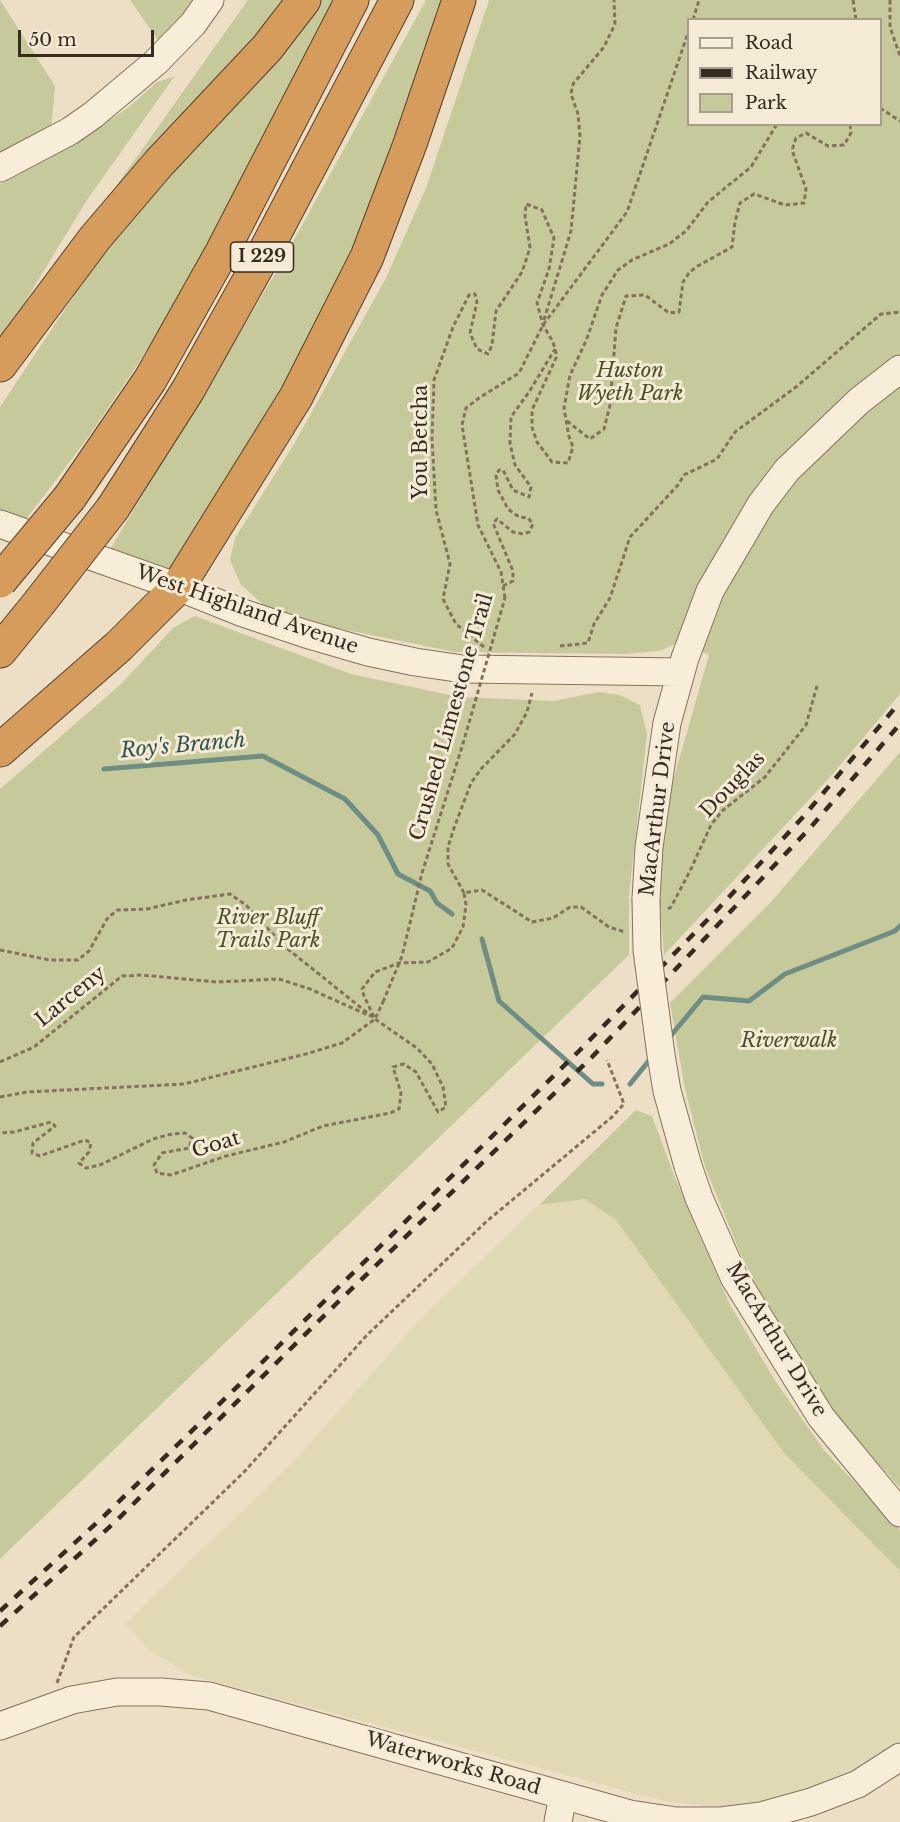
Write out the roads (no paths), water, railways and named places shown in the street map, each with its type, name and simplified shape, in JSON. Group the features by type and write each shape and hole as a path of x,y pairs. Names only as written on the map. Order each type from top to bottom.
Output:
{"highway":[{"path":"0,365 95,238 159,164 267,48 304,0"},
{"name":"I 229","path":"0,581 70,497 156,370 222,252 352,0"},
{"name":"I 229","path":"0,651 113,508 188,390 259,263 397,0"},
{"path":"0,750 119,646 178,587 296,397 367,258 410,144 459,0"}],"street":[{"path":"0,168 70,131 93,115 156,62 194,24 210,0"},
{"name":"MacArthur Drive","path":"900,369 858,401 787,470 760,504 710,591 681,672 667,723 656,793 654,907 648,950 660,1055 667,1091 699,1198 734,1277 821,1417 900,1513"},
{"name":"West Highland Avenue","path":"0,524 178,587 243,613 368,652 463,669 681,672"},
{"name":"Waterworks Road","path":"0,1726 47,1707 117,1692 161,1692 209,1696 630,1814 676,1821 761,1819 858,1784 900,1757"},
{"path":"558,1822 563,1796"}],"waterway":[{"name":"Roy's Branch","path":"104,769 263,756 345,799 378,835 398,874 430,891 437,903 452,914"},
{"name":"Roy's Branch","path":"668,1039 703,997 749,1001 785,974 895,931 900,926"},
{"name":"Roy's Branch","path":"482,939 499,1001 593,1084 602,1084"},
{"name":"Roy's Branch","path":"630,1084 652,1057"}],"railway":[{"path":"0,1611 102,1518 579,1051 718,909 803,817 900,702"},
{"path":"0,1626 115,1522 337,1303 592,1057 810,828 900,724"}],"park label":[{"name":"Huston Wyeth Park","path":"630,382"},
{"name":"River Bluff Trails Park","path":"268,930"},
{"name":"Riverwalk","path":"789,1041"}]}
